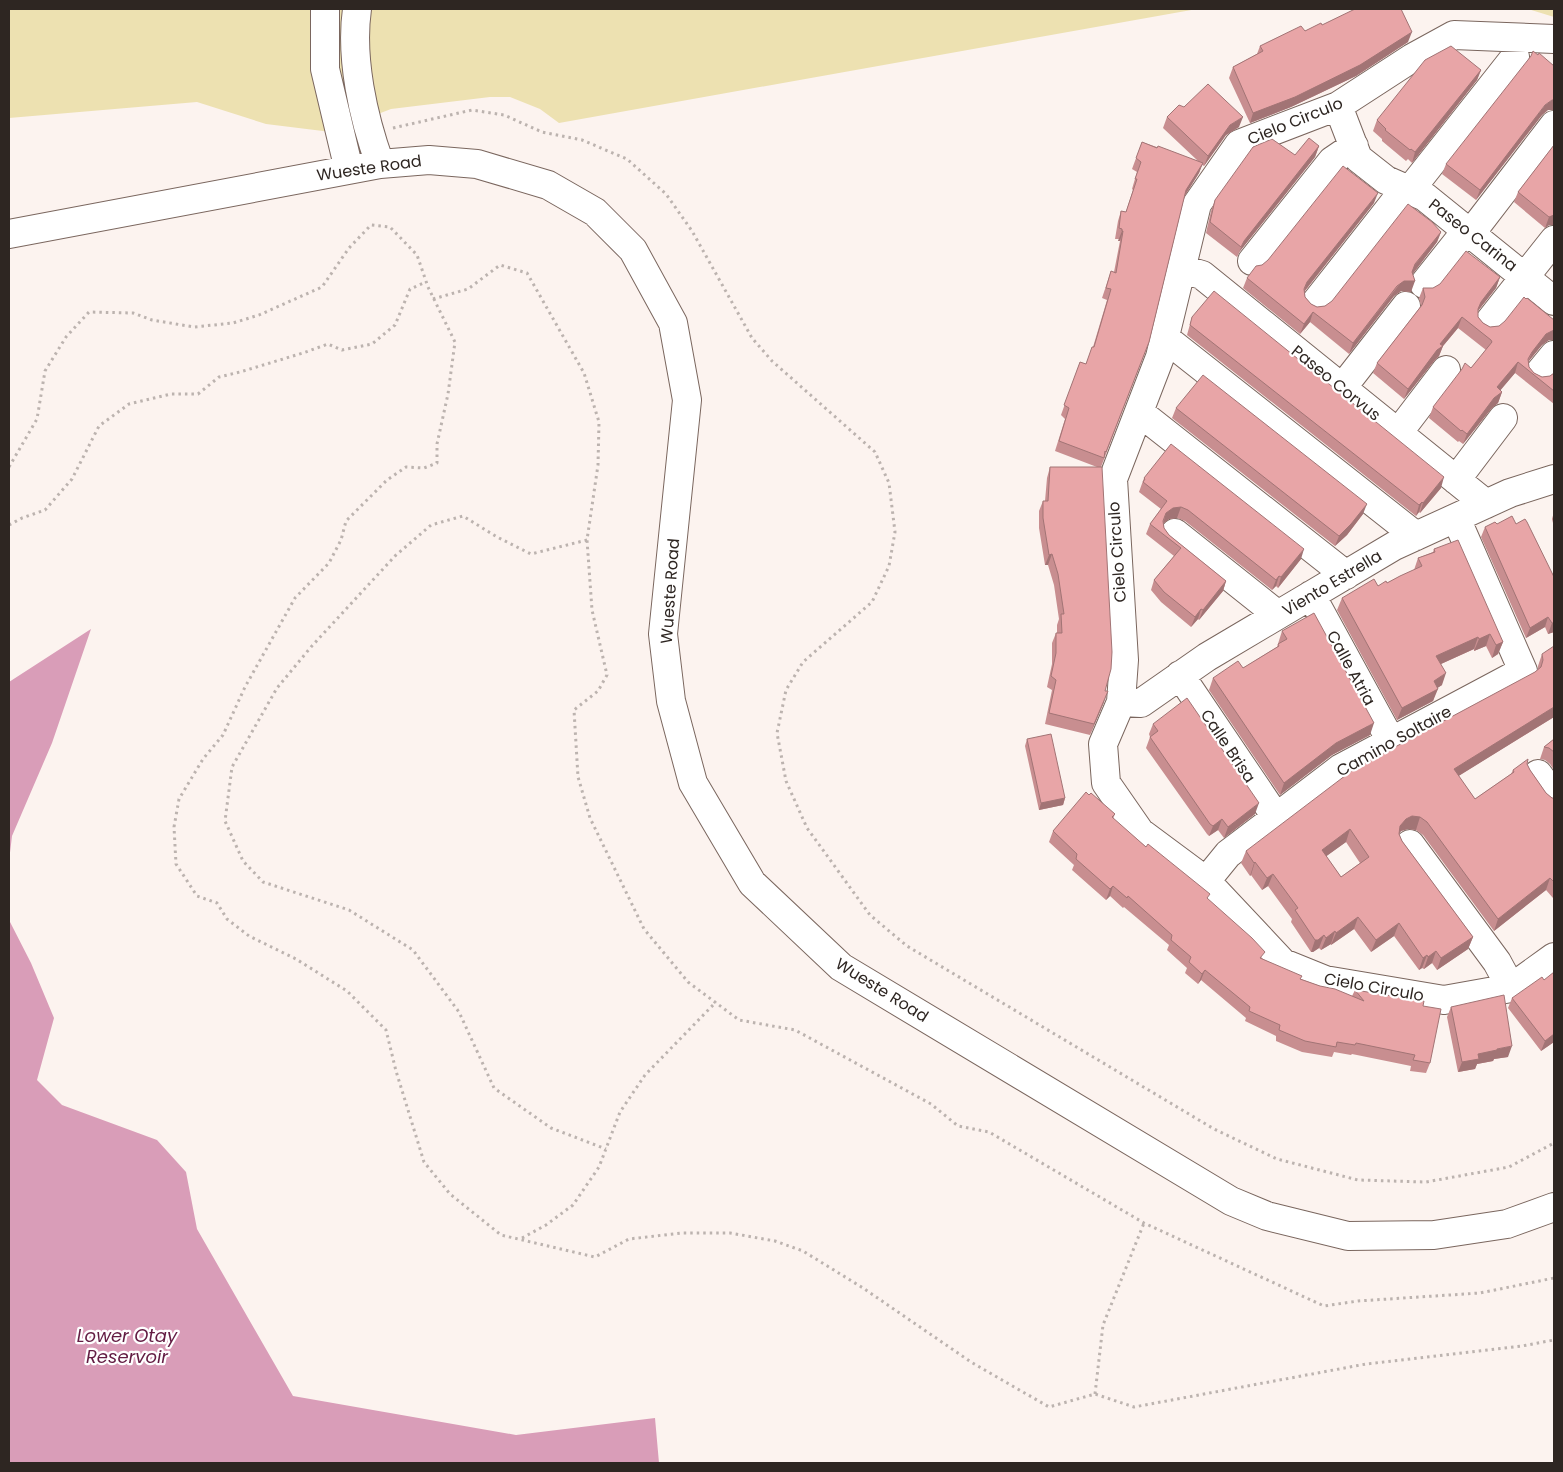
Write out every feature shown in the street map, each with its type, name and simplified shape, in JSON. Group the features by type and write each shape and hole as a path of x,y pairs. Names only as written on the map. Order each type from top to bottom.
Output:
{"street":[{"path":"325,9 325,69 348,170"},
{"path":"357,9 354,31 358,73 369,132 380,164"},
{"name":"Cielo Circulo","path":"1554,39 1454,35 1412,58 1338,106 1239,144 1197,204 1160,357 1113,479 1124,660 1121,702 1103,744 1106,783 1140,832 1206,881 1283,962 1325,980 1444,1000 1511,988 1554,957"},
{"path":"1316,302 1515,56"},
{"name":"Paseo Carina","path":"1338,106 1358,158 1386,180 1425,197 1554,301"},
{"path":"1424,284 1554,125"},
{"path":"1252,261 1332,161 1354,146"},
{"name":"Wueste Road","path":"9,234 380,164 429,160 476,164 548,184 595,212 633,250 673,322 687,400 663,634 671,701 693,783 752,883 841,967 1231,1201 1267,1216 1348,1236 1434,1235 1507,1224 1554,1207"},
{"path":"1489,322 1554,240"},
{"name":"Paseo Corvus","path":"1182,269 1202,275 1486,504"},
{"path":"1342,388 1406,306"},
{"path":"1165,338 1416,536"},
{"path":"1398,433 1446,370"},
{"path":"1139,412 1346,575"},
{"path":"1456,480 1503,418"},
{"name":"Viento Estrella","path":"1121,702 1142,703 1207,657 1394,546 1510,493 1554,479"},
{"name":"Camino Soltaire","path":"1206,881 1228,854 1341,768 1523,671 1456,518"},
{"path":"1175,532 1278,615"},
{"name":"Calle Atria","path":"1311,595 1391,742"},
{"name":"Calle Brisa","path":"1180,676 1276,817"},
{"path":"1538,774 1554,796"},
{"path":"1410,844 1497,962 1511,988"}],"path":[{"path":"386,129 472,110 504,115 542,132 582,140 627,159 666,194 692,231 752,338 772,362 875,452 890,483 895,532 889,566 872,602 804,662 786,690 777,733 786,780 807,828 870,914 915,951 1214,1129 1277,1159 1358,1180 1426,1182 1509,1167 1554,1143"},
{"path":"9,467 37,419 45,371 66,337 89,312 133,313 152,320 194,327 233,323 259,316 322,287 349,248 370,226 390,228 417,255 426,282 455,342 448,394 437,444 437,463 424,468 406,467 387,480 346,521 341,540 329,563 295,598 245,688 223,735 203,759 179,799 174,826 176,864 197,896 217,903 227,919 248,936 296,960 347,991 386,1030 396,1072 424,1162 450,1194 500,1235 595,1257 629,1239 681,1233 730,1233 775,1241 803,1251 863,1288 971,1362 1049,1407 1095,1394 1134,1407 1366,1364 1522,1346 1554,1340"},
{"path":"434,299 468,289 500,265 526,273 584,373 599,422 598,465 587,540 592,610 607,675 598,691 574,710 578,776 590,818 644,929 688,982 739,1020 795,1030 931,1104 958,1126 989,1132 1144,1223 1324,1306 1358,1301 1480,1293 1554,1278"},
{"path":"9,525 44,510 72,479 98,426 129,404 171,394 198,394 219,377 328,344 342,350 372,344 395,325 410,289 426,282"},
{"path":"587,540 531,554 463,516 431,525 395,556 310,647 277,688 232,767 225,821 243,861 263,882 349,910 413,950 459,1012 494,1088 551,1128 606,1149"},
{"path":"522,1239 546,1225 573,1205 599,1167 620,1112 645,1075 716,1002"},
{"path":"1095,1394 1103,1325 1144,1223"}],"shaded area":[{"path":"9,9 1197,9 559,123 540,109 510,97 490,97 391,109 331,132 266,124 197,102 9,118"},
{"path":"1528,9 1554,9 1554,17"}],"water":[{"path":"91,629 52,743 12,836 9,861 9,682"},
{"name":"Lower Otay Reservoir","path":"9,920 31,963 54,1018 37,1080 62,1105 157,1140 186,1172 197,1229 293,1396 516,1435 655,1418 659,1463 9,1463"}],"building":[{"path":"1355,9 1401,9 1412,32 1360,65 1295,97 1253,113 1233,67 1263,51 1260,46 1301,26 1305,31"},
{"path":"1451,46 1481,70 1415,152 1385,130 1377,120 1425,60"},
{"path":"1533,51 1538,55 1539,53 1554,66 1554,100 1545,105 1480,190 1446,164"},
{"path":"1208,84 1243,117 1230,125 1208,156 1167,117 1179,105 1184,107"},
{"path":"1309,138 1319,146 1241,247 1210,222 1215,200 1253,147 1272,139 1295,155"},
{"path":"1142,142 1203,163 1186,190 1149,342 1105,451 1104,458 1059,441 1069,408 1064,405 1080,362 1086,364 1092,347 1094,347 1111,289 1106,288 1111,271 1116,273 1123,231 1119,228 1121,211 1126,212 1137,179 1135,179 1141,162 1136,158"},
{"path":"1554,145 1554,215 1549,217 1518,192"},
{"path":"1343,166 1378,193 1307,282 1304,289 1305,297 1311,304 1317,307 1325,306 1332,301 1408,204 1432,222 1441,232 1415,264 1412,272 1415,281 1404,281 1397,286 1353,343 1313,312 1304,324 1247,278 1256,266 1262,265 1268,260"},
{"path":"1466,251 1500,277 1478,309 1478,317 1483,323 1490,327 1499,326 1524,297 1554,320 1554,330 1546,334 1528,359 1529,367 1534,373 1542,377 1550,376 1554,373 1554,391 1518,362 1497,387 1502,392 1494,398 1467,434 1433,407 1465,363 1471,368 1492,342 1462,317 1440,344 1443,346 1437,350 1408,389 1377,363 1422,305 1425,297 1423,288 1433,288 1440,284"},
{"path":"1214,291 1444,477 1423,503 1419,505 1190,325 1192,317"},
{"path":"1203,375 1367,504 1339,536 1176,408"},
{"path":"1171,444 1304,549 1281,577 1279,576 1276,580 1188,510 1181,507 1173,508 1166,513 1163,521 1164,528 1169,535 1226,581 1195,617 1164,592 1154,580 1181,548 1150,524 1167,501 1143,482 1144,478"},
{"path":"1050,467 1102,467 1112,652 1111,669 1105,691 1108,691 1094,724 1049,713 1056,680 1051,676 1056,653 1056,633 1062,633 1061,614 1064,614 1058,574 1052,554 1049,555 1043,518 1043,501 1048,501"},
{"path":"1512,516 1516,524 1525,519 1554,577 1554,623 1548,617 1530,628 1485,527 1495,522 1497,524"},
{"path":"1458,540 1503,642 1496,645 1490,634 1479,639 1478,637 1436,656 1446,673 1434,681 1438,689 1402,708 1342,598 1374,579 1378,586 1422,566 1418,558 1435,552 1434,549"},
{"path":"1314,613 1374,723 1336,743 1284,783 1213,678 1238,661 1243,668 1279,646 1278,644 1287,639 1282,631"},
{"path":"1554,646 1554,707 1454,769 1475,799 1514,772 1513,770 1528,759 1527,764 1530,770 1546,793 1554,798 1554,882 1550,878 1498,919 1427,822 1420,817 1412,816 1406,819 1400,826 1399,834 1402,841 1473,937 1441,958 1436,951 1423,958 1399,923 1376,940 1358,917 1336,933 1335,931 1326,938 1324,935 1315,940 1295,910 1298,908 1273,874 1267,878 1246,851 1354,769 1535,672 1541,667 1542,654","holes":["1350,829 1369,857 1341,877 1322,850"]},
{"path":"1187,698 1259,803 1228,827 1222,819 1213,826 1210,824 1150,737 1158,731 1153,724"},
{"path":"1051,734 1065,798 1041,803 1027,739"},
{"path":"1554,739 1554,752 1544,747"},
{"path":"1086,792 1089,795 1091,793 1115,814 1112,817 1146,847 1148,844 1210,894 1207,898 1265,952 1260,958 1302,976 1300,979 1335,989 1364,1001 1355,990 1424,1001 1423,1006 1441,1009 1430,1063 1413,1060 1415,1055 1356,1043 1355,1045 1337,1042 1336,1047 1305,1041 1279,1030 1280,1025 1249,1011 1250,1007 1205,970 1202,974 1189,962 1191,957 1171,940 1172,935 1128,896 1127,898 1113,886 1110,889 1076,859 1077,854 1053,831"},
{"path":"1554,972 1554,1034 1545,1041 1512,998 1542,977 1544,980"},
{"path":"1504,995 1512,1046 1478,1054 1479,1059 1462,1062 1451,1007"}]}
